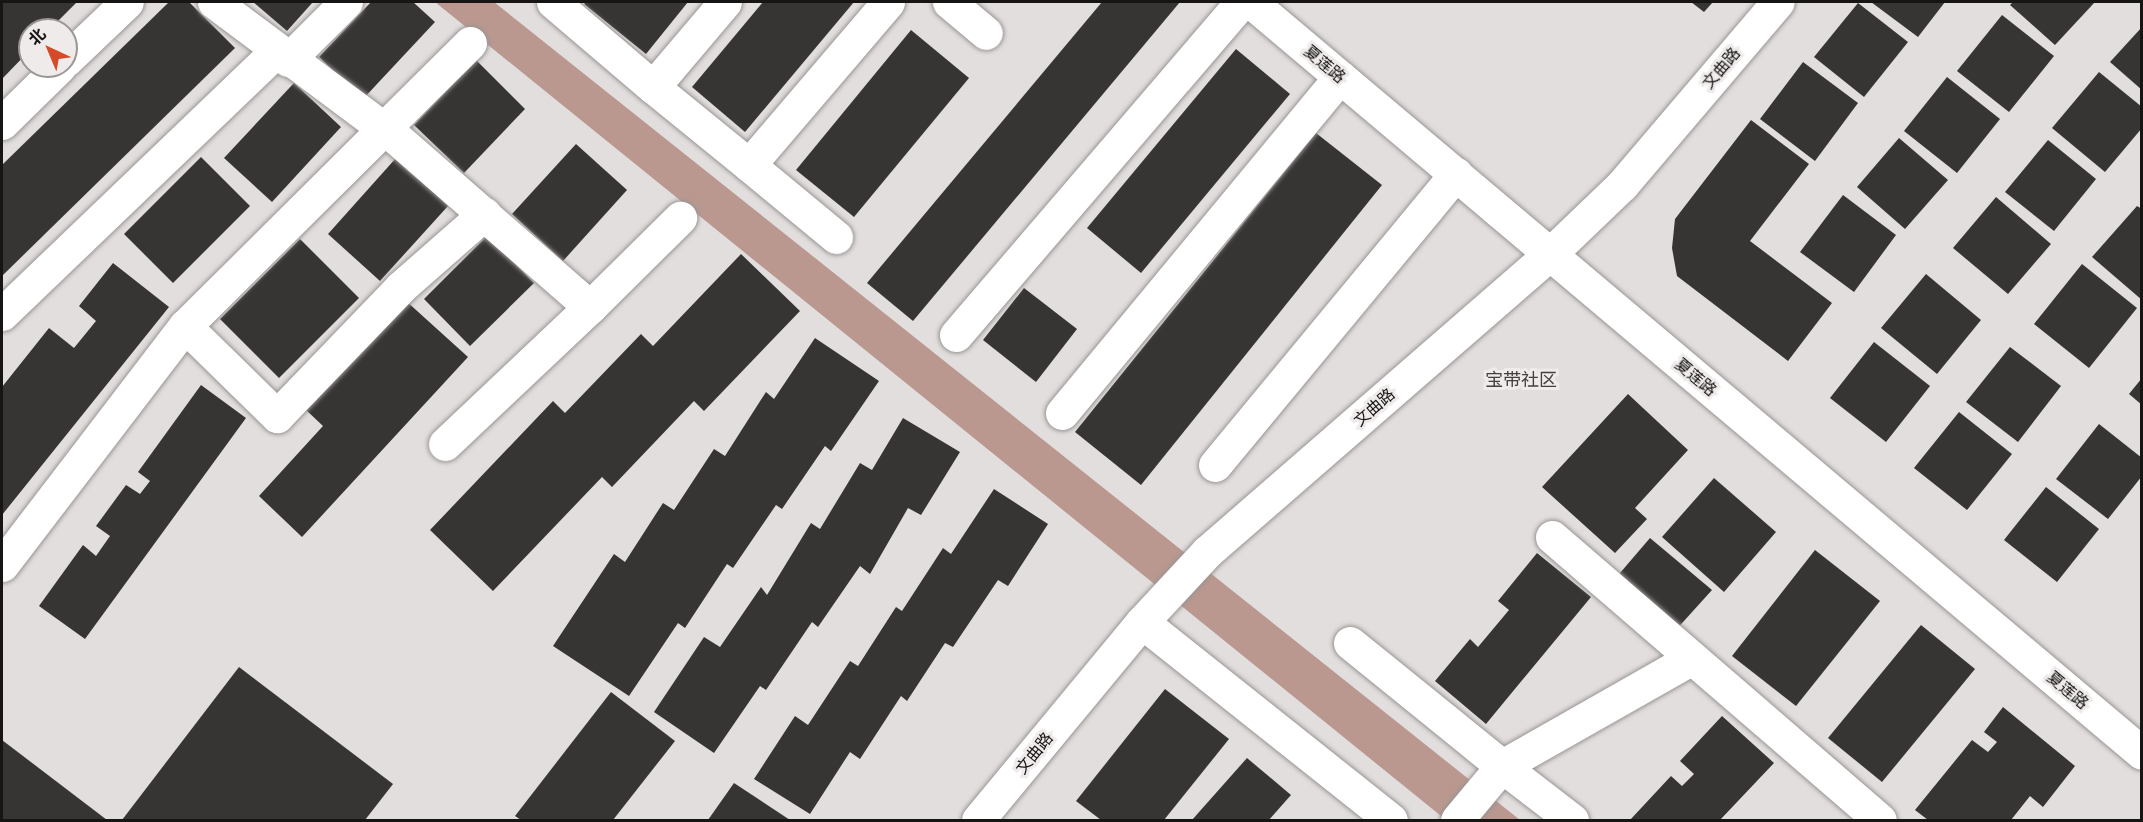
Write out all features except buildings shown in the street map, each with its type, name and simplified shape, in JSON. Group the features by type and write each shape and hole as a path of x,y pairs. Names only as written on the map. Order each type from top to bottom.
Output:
{"street":[{"path":"78,49 127,2"},
{"path":"214,2 383,129 590,307"},
{"path":"2,314 282,55 346,2"},
{"path":"553,2 836,237"},
{"path":"653,87 725,2"},
{"path":"749,165 888,2"},
{"path":"949,2 986,33"},
{"path":"956,335 1241,2"},
{"name":"夏莲路","path":"1251,2 2142,753"},
{"name":"文曲路","path":"978,820 1149,614 1207,552 1550,254 1622,185 1778,2"},
{"path":"2,565 185,326 470,43"},
{"path":"1062,414 1340,77"},
{"path":"2,123 48,78"},
{"path":"1215,465 1456,174"},
{"path":"185,326 277,416 401,287 484,214"},
{"path":"445,444 680,218"},
{"path":"1552,537 1690,659 1880,820"},
{"path":"1149,614 1390,820"},
{"path":"1350,643 1495,774 1572,820"},
{"path":"1456,820 1495,774 1690,659"}],"shaded area":[{"path":"435,2 494,2 1520,820 1446,820"}],"district":[{"name":"宝带社区","path":"1521,380"}]}
